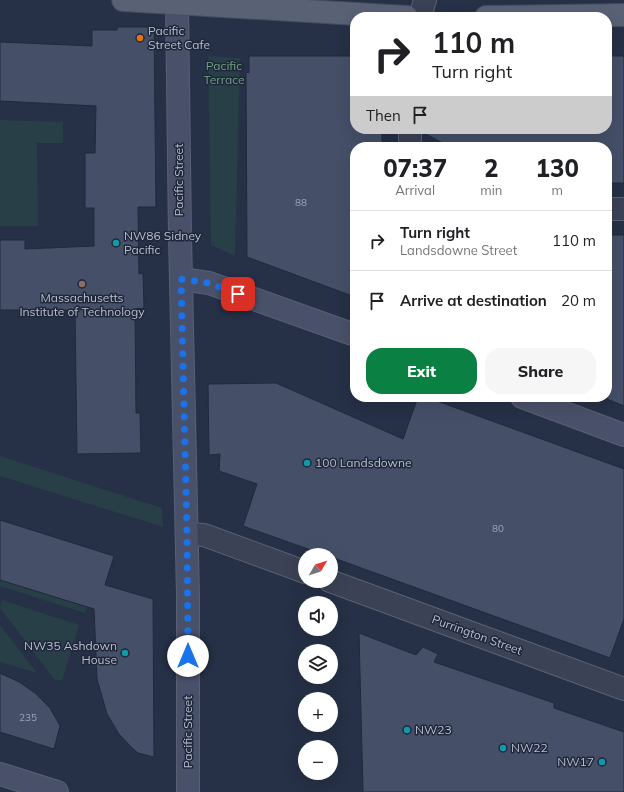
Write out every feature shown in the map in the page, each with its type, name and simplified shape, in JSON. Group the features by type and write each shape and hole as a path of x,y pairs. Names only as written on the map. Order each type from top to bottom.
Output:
{"main road":[{"path":"123,0 350,13"},
{"path":"612,15 624,15"}],"street":[{"path":"422,12 426,0"},
{"name":"Pacific Street","path":"177,2 181,279 187,534 188,792"},
{"path":"612,209 624,209"},
{"path":"181,279 209,283 350,333"},
{"path":"535,402 624,435"},
{"path":"187,534 204,535 298,569"},
{"name":"Purrington Street","path":"338,584 624,689"},
{"path":"0,774 57,792"}],"green space":[{"name":"Pacific Terrace","path":"208,56 240,58 235,256 211,245"},
{"path":"0,120 63,122 63,143 37,143 38,226 0,226"},
{"path":"0,456 162,508 163,527 0,476"},
{"path":"0,580 87,607 85,613 0,586"},
{"path":"2,600 79,625 62,681 54,679 0,608"},
{"path":"0,625 37,673 0,662"}],"building":[{"name":"NW86 Sidney Pacific","path":"118,27 154,27 156,207 138,207 139,274 143,273 144,308 135,309 136,413 140,413 141,453 77,454 75,310 0,310 0,240 25,240 25,249 94,246 94,208 85,208 85,153 95,153 96,106 0,101 0,42 92,46 92,30 117,30"},
{"path":"249,56 350,56 350,134 382,134 382,142 350,142 350,295 247,257 246,72 249,73"},
{"path":"612,56 624,56 624,183 612,183 612,142 441,142 426,134 612,134"},
{"path":"612,235 624,235 624,406 612,401"},
{"path":"276,383 403,439 416,402 440,402 624,469 624,619 610,658 338,560 338,548 305,548 243,526 257,484 219,471 220,454 209,455 208,384"},
{"name":"NW35 Ashdown House","path":"0,520 114,556 105,585 153,599 154,757 138,753 132,748 119,734 107,714 97,679 94,609 0,580"},
{"path":"359,633 416,655 423,647 438,654 434,662 554,703 554,708 624,732 624,792 363,792"},
{"name":"NW35 Ashdown House","path":"0,673 19,682 35,693 50,708 60,726 54,749 0,732"}],"place":[{"name":"Pacific Street Cafe","path":"140,38"},
{"name":"NW86 Sidney Pacific","path":"116,243"},
{"name":"Massachusetts Institute of Technology","path":"82,284"},
{"name":"100 Landsdowne","path":"307,463"},
{"name":"NW35 Ashdown House","path":"125,653"},
{"name":"NW23","path":"407,730"},
{"name":"NW22","path":"503,748"},
{"name":"NW17","path":"602,762"}],"route":[{"path":"188,656 187,534 181,279 209,283 238,294"}]}
